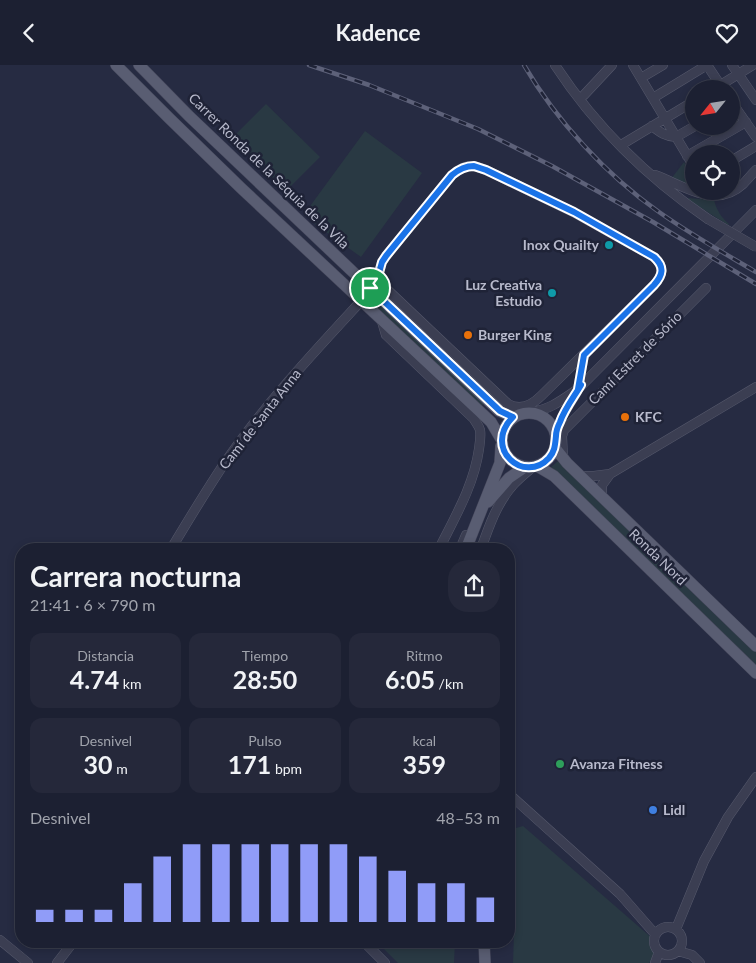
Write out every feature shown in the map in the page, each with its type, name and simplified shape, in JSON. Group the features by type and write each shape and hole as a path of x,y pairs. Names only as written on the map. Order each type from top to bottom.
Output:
{"main road":[{"path":"116,65 320,263 362,300 491,422 501,441 502,447 511,460 518,465 532,466"},
{"name":"Carrer Ronda de la Séquia de la Vila","path":"139,65 193,120 373,284 500,411 512,412"},
{"path":"468,543 500,463 503,431 512,412 520,414 532,412 540,415 553,427 556,435 555,448 551,455 545,462 532,466 509,478 482,509"},
{"name":"Ronda Nord","path":"555,448 602,497 756,646"},
{"name":"Ronda Nord","path":"532,466 554,476 756,673"},
{"path":"484,948 485,963"}],"street":[{"path":"555,65 580,100 649,173 708,219 756,247"},
{"path":"584,95 612,65"},
{"path":"633,65 685,153"},
{"path":"641,78 663,65"},
{"path":"653,98 707,65 715,80"},
{"path":"732,65 756,100"},
{"path":"729,80 753,65"},
{"path":"621,145 685,106"},
{"path":"740,114 756,137"},
{"path":"706,145 746,122"},
{"path":"652,126 668,137 676,137 685,132"},
{"path":"740,156 756,146"},
{"path":"373,284 386,256 452,175 460,169 470,166 486,170 574,212 654,257 662,267 661,275 654,285 534,403 517,407 512,412"},
{"path":"740,186 756,169"},
{"path":"649,173 685,188"},
{"path":"532,412 542,411 550,407 580,387 756,210"},
{"name":"Carrer Ronda de la Séquia de la Vila","path":"373,284 482,379 512,412"},
{"name":"Camí Estret de Sório","path":"563,458 562,436 564,429 706,288"},
{"name":"Camí de Santa Anna","path":"176,543 244,436 286,384 362,300"},
{"path":"381,318 386,335 474,419 480,428 481,437 478,459 471,480 442,543"},
{"path":"556,435 562,415 580,387 584,355"},
{"path":"482,379 484,396"},
{"path":"581,476 610,473 756,387"},
{"path":"483,543 492,518 504,497 532,466"},
{"path":"602,497 602,485 610,473"},
{"path":"463,543 474,516 487,495"},
{"path":"676,929 704,861 728,817 756,777"},
{"path":"515,802 620,894 655,934"},
{"path":"678,951 682,943 680,933 676,929 672,927 662,928 655,934 654,944 659,952 668,955 678,951 692,955 700,963"},
{"path":"0,940 28,963"},
{"path":"57,963 69,948"},
{"path":"370,948 385,963"},
{"path":"655,963 659,952"}],"shaded area":[{"path":"266,104 320,157 286,191 232,138"},
{"path":"365,131 422,173 361,257 315,224 305,213"},
{"path":"684,162 685,185 671,179"},
{"path":"689,200 714,200 716,207 728,225"},
{"path":"382,304 485,402 481,407 377,309"},
{"path":"558,461 756,649 756,667 550,468"},
{"path":"523,826 653,939 656,952 649,963 513,963 515,948 515,828"},
{"path":"383,948 455,948 454,963 398,963"}],"railway":[{"path":"309,65 369,85 478,129 552,166 653,222 756,284"},
{"path":"524,65 551,106 567,126 601,164 620,181 671,220 756,272"}],"place":[{"name":"Inox Quailty","path":"609,245"},
{"name":"Luz Creativa Estudio","path":"552,293"},
{"name":"Burger King","path":"468,335"},
{"name":"KFC","path":"625,417"},
{"name":"Avanza Fitness","path":"560,764"},
{"name":"Lidl","path":"653,810"}],"route":[{"path":"474,166 574,212 654,257 662,267 661,275 654,285 584,355 578,389 581,385 562,415 556,435 555,448 545,462 531,467 518,465 511,460 502,447 503,431 513,417 500,411 370,288 377,280 382,262 386,256 452,175 460,169 474,166"}]}
